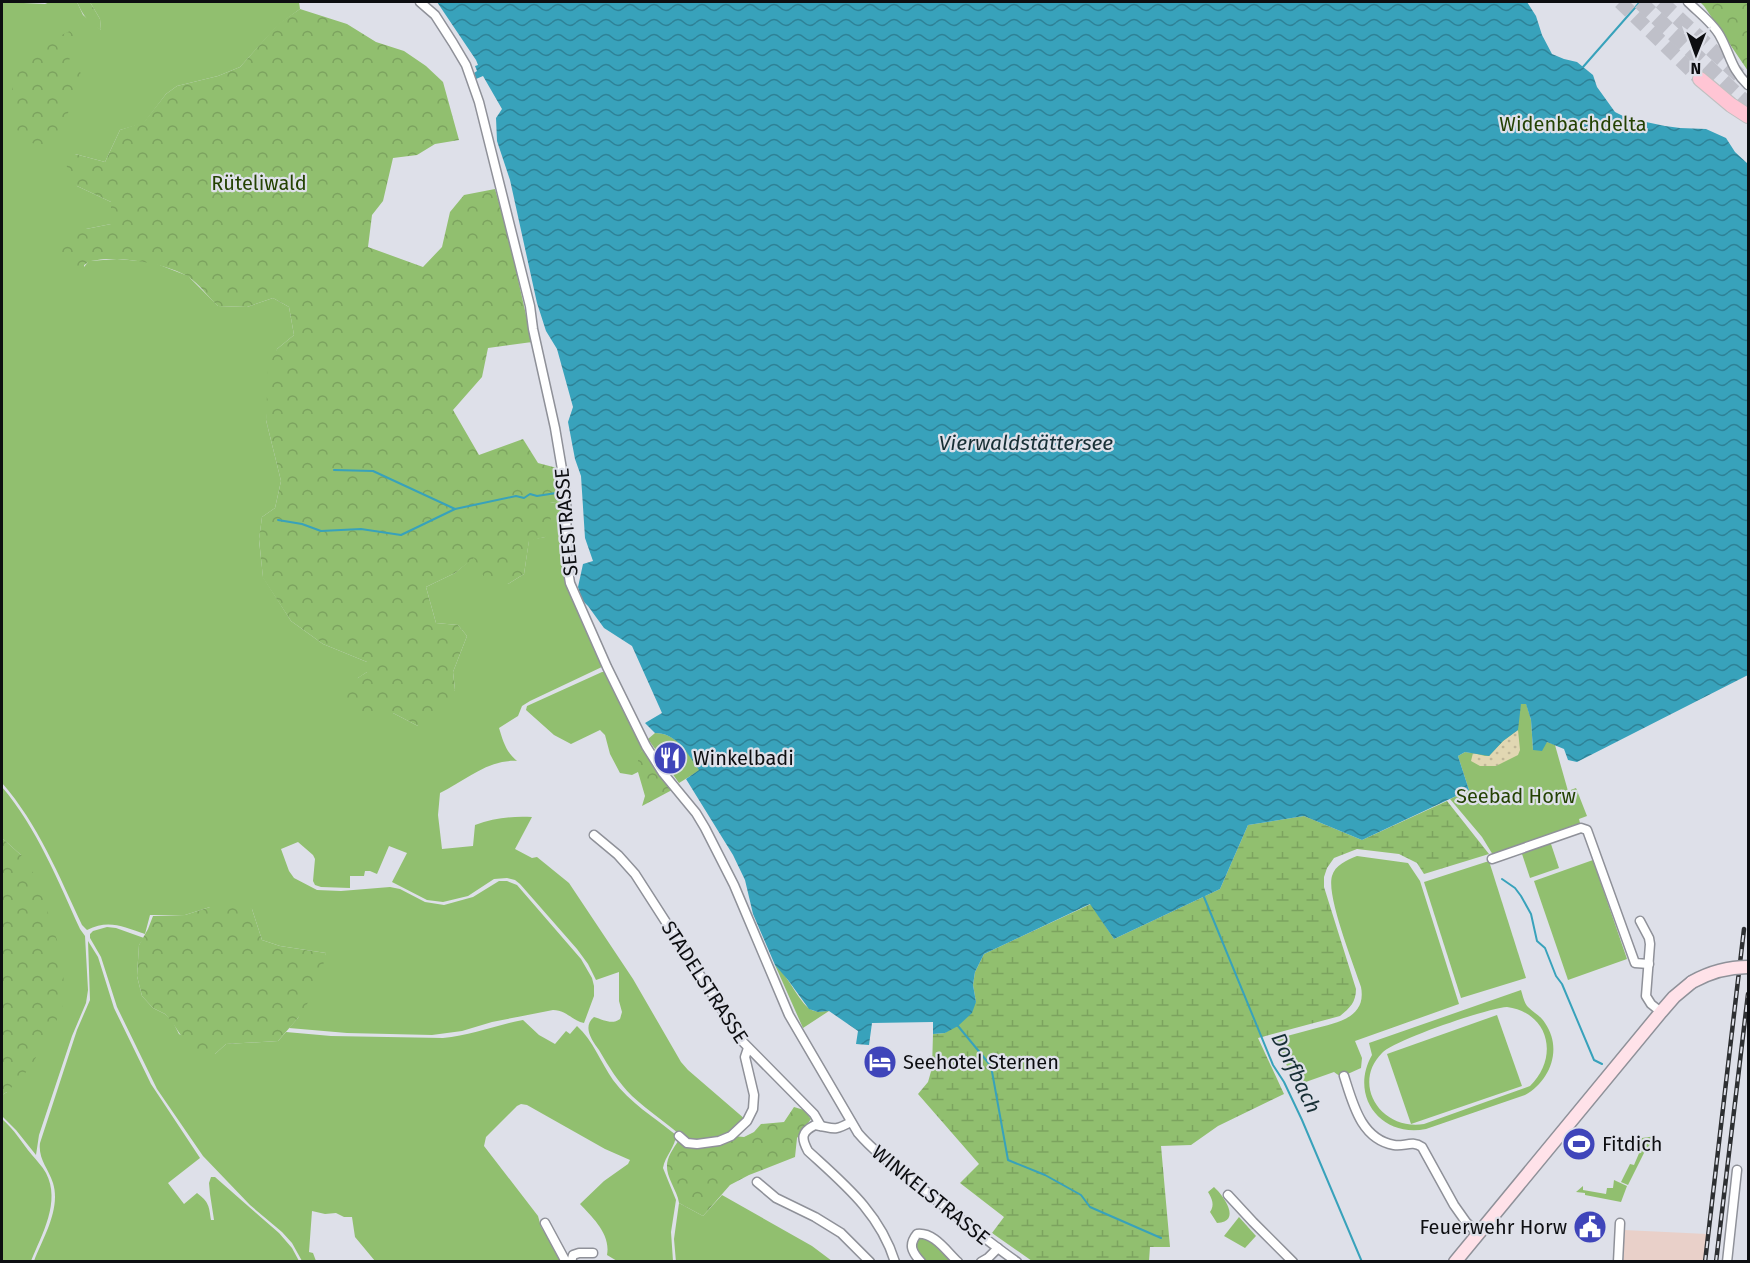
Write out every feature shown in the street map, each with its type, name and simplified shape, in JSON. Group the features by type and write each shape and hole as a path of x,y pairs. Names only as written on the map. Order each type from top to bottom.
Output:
{"main road":[{"path":"1700,79 1731,105 1749,116"},
{"path":"1455,1262 1674,997 1692,982 1708,973 1736,967 1749,967"}],"street":[{"name":"SEESTRASSE","path":"420,2 435,15 466,65 479,102 530,306 555,428 566,493 567,560 570,583 607,667 646,746 663,773 696,813 710,837 734,885 789,1015 826,1075 851,1122"},
{"path":"1688,2 1720,35 1738,75 1749,85"},
{"path":"1492,859 1581,828 1587,830 1635,963 1649,964"},
{"name":"STADELSTRASSE","path":"594,835 618,855 635,874 743,1042 814,1114 821,1126"},
{"path":"1640,921 1650,940 1647,996 1651,1004 1661,1012"},
{"path":"680,1136 687,1143 720,1141 731,1136 747,1121 753,1109 754,1095 745,1057 748,1048"},
{"path":"1344,1076 1358,1118 1365,1128 1379,1139 1395,1146 1417,1143 1422,1147 1454,1205 1478,1234"},
{"path":"851,1122 836,1129 816,1125 803,1136 803,1143 808,1151 853,1192 881,1227 896,1262"},
{"name":"WINKELSTRASSE","path":"851,1122 867,1143 1017,1262"},
{"path":"1726,1262 1737,1170"},
{"path":"757,1182 777,1198 841,1233 870,1262"},
{"path":"1228,1195 1293,1262"},
{"path":"545,1223 569,1262 579,1253 592,1253"},
{"path":"1618,1262 1620,1223"},
{"path":"921,1262 911,1245 917,1234 923,1233 934,1239 958,1262"},
{"path":"981,1262 998,1248"}],"shaded area":[{"path":"1624,1230 1707,1234 1703,1261 1623,1261"}],"green space":[{"path":"2,2 45,4 77,2 83,15 101,30 100,19 90,2 299,2 300,9 278,25 240,67 218,76 177,86 166,94 144,123 120,130 105,162 75,154 77,186 111,202 111,224 86,229 84,267 89,261 117,259 152,262 188,276 218,306 247,307 273,298 289,307 294,335 277,349 266,420 281,481 275,508 262,517 259,540 263,577 291,621 323,644 367,662 367,672 358,678 354,713 393,713 418,726 455,690 453,672 467,636 458,625 436,623 426,587 455,573 474,557 508,584 524,574 529,540 545,537 550,503 562,501 563,555 604,666 530,701 522,706 518,716 499,728 508,750 517,761 506,761 486,767 440,793 438,815 442,849 473,846 475,825 503,818 532,817 515,849 532,858 537,857 569,883 633,979 681,1062 746,1120 733,1132 720,1138 687,1141 627,1091 614,1074 588,1029 594,1017 611,1022 620,1019 622,1012 619,1001 619,972 596,980 577,949 515,880 494,879 468,896 443,902 427,900 392,882 407,853 389,846 377,874 365,871 364,876 350,876 350,888 321,887 315,885 313,881 315,859 313,855 298,842 281,849 294,878 317,890 341,891 390,887 400,889 425,902 444,905 473,897 499,881 517,885 581,959 592,978 594,996 584,1023 553,1010 492,1022 462,1031 432,1035 347,1033 289,1028 298,1018 326,953 280,946 262,940 252,909 210,907 185,915 150,915 145,934 116,925 102,925 87,930 82,925 37,833 2,783"},
{"path":"77,2 90,2 100,19 101,30 86,18"},
{"path":"1700,2 1748,2 1748,71 1704,6"},
{"name":"Rüteliwald","path":"300,9 347,24 376,42 404,51 426,66 443,82 459,140 435,144 417,155 393,158 383,201 372,215 368,247 423,267 442,247 450,212 464,195 495,189 508,234 532,342 488,348 482,377 453,410 479,455 523,439 538,463 557,468 562,501 550,503 551,531 545,537 529,541 524,574 508,584 486,581 474,558 455,573 426,587 436,623 458,625 467,636 453,672 455,690 436,722 429,727 418,726 393,713 354,713 345,705 351,685 367,672 367,662 323,644 291,621 263,578 259,539 262,517 275,508 281,481 266,420 268,367 277,349 294,335 289,307 273,298 247,307 218,306 187,276 166,267 140,261 102,259 91,261 75,269 57,256 58,243 86,229 111,224 111,202 77,186 64,161 75,154 105,162 120,130 144,122 166,94 177,86 218,76 240,67 278,24"},
{"path":"70,31 74,36 69,62 82,74 77,93 48,146 26,142 14,126 12,87 23,58 30,50"},
{"path":"602,672 607,672 644,749 638,756 638,772 632,775 620,773 610,754 605,735 600,730 571,744 554,735 526,710 527,706"},
{"name":"Seebad Horw","path":"1526,703 1531,720 1533,750 1547,742 1555,745 1568,791 1576,788 1587,816 1579,819 1580,823 1493,855 1482,837 1450,799 1469,790 1458,756 1465,752 1473,753 1521,704"},
{"path":"655,733 676,740 700,770 679,783 648,739"},
{"path":"644,749 672,790 642,806 645,796 638,772 638,755"},
{"path":"2,787 36,837 85,936 88,990 86,1003 72,1036 39,1135 36,1155 2,1116 2,1095 7,1092 21,855 2,838"},
{"path":"1447,801 1489,854 1424,874 1417,863 1399,854 1357,849 1334,858 1327,868 1324,887 1356,989 1354,1001 1340,1016 1258,1038 1284,1094 1218,1126 1191,1145 1161,1146 1170,1247 1150,1247 1149,1261 1032,1261 992,1233 1004,1217 960,1183 979,1164 918,1094 928,1082 932,1068 933,1034 945,1033 976,1002 973,985 975,972 984,954 1091,904 1114,939 1220,889 1248,825 1304,816 1362,840"},
{"path":"2,838 21,855 36,877 63,958 64,1001 60,1014 30,1068 2,1095"},
{"path":"1550,841 1559,868 1530,878 1521,851"},
{"path":"1357,856 1408,863 1420,881 1459,1004 1355,1041 1362,1058 1361,1068 1341,1077 1334,1072 1300,1084 1289,1071 1276,1039 1340,1021 1355,1012 1362,997 1331,886 1332,876 1336,869 1345,861"},
{"path":"1593,860 1627,959 1568,980 1534,881"},
{"path":"1489,861 1526,978 1461,998 1424,882"},
{"path":"245,905 252,909 262,940 280,946 326,953 318,987 298,1018 278,1041 226,1044 215,1054 205,1054 186,1043 165,1014 153,1008 142,996 137,976 139,945 153,916 185,915 210,907"},
{"path":"107,927 144,938 139,945 137,976 142,996 153,1008 165,1014 173,1022 179,1034 215,1054 226,1044 278,1041 286,1032 331,1036 443,1038 523,1020 539,1035 555,1044 566,1031 570,1034 577,1026 588,1038 620,1088 635,1103 676,1135 663,1168 676,1200 671,1232 673,1261 617,1261 607,1255 603,1233 595,1220 580,1204 630,1160 605,1149 527,1105 521,1104 486,1137 484,1146 538,1216 541,1227 563,1261 375,1261 355,1237 352,1217 312,1211 309,1252 313,1253 316,1261 302,1261 292,1243 282,1232 250,1205 203,1156 157,1089 117,1007 101,957 90,938 93,931"},
{"path":"88,941 98,957 114,1008 151,1084 200,1158 168,1183 184,1204 197,1193 201,1196 208,1205 211,1220 214,1220 209,1183 211,1177 215,1177 279,1233 292,1248 299,1261 34,1261 50,1223 55,1203 53,1183 42,1159 40,1143 77,1030 90,1000"},
{"path":"775,965 806,1006 815,1011 829,1011 803,1028"},
{"path":"1521,990 1527,1005 1543,1021 1550,1033 1553,1054 1551,1064 1541,1082 1525,1095 1426,1129 1410,1130 1395,1127 1383,1120 1373,1110 1367,1098 1364,1085 1366,1070 1372,1055 1369,1043","holes":["1507,1007 1522,1011 1533,1018 1541,1027 1546,1038 1545,1063 1530,1086 1424,1124 1409,1124 1395,1120 1375,1103 1370,1091 1369,1078 1373,1065 1390,1047 1422,1033 1481,1013"]},
{"path":"1497,1015 1522,1086 1411,1124 1387,1054"},
{"path":"794,1107 804,1110 811,1119 797,1138 795,1157 730,1185 703,1216 679,1203 667,1171 667,1165 680,1138 686,1143 733,1136 744,1137 754,1132 761,1124 784,1122"},
{"path":"2,1119 43,1168 50,1184 51,1206 45,1229 31,1261 2,1261"},
{"path":"1656,1136 1644,1153 1628,1185 1621,1182 1630,1164 1634,1165 1642,1138"},
{"path":"1614,1180 1627,1186 1621,1202 1576,1192 1583,1186 1583,1190 1606,1194 1607,1188 1613,1188"},
{"path":"1214,1187 1229,1208 1230,1214 1224,1222 1217,1223 1210,1212 1213,1204 1208,1192"},
{"path":"722,1195 812,1246 832,1261 676,1262 674,1239 679,1203 703,1216"},
{"path":"1239,1217 1256,1236 1245,1248 1224,1236"},
{"path":"921,1237 929,1240 951,1261 926,1261 916,1246"}],"sand":[{"path":"1518,730 1520,750 1518,755 1496,766 1480,766 1471,761 1473,753 1489,756 1503,741"}],"water":[{"name":"Vierwaldstättersee","path":"437,2 1527,2 1536,16 1542,35 1552,54 1577,62 1593,75 1597,87 1615,112 1627,118 1665,126 1706,129 1726,138 1735,152 1748,164 1748,675 1577,762 1568,760 1564,749 1547,742 1542,751 1533,750 1531,720 1526,704 1521,704 1518,730 1503,741 1489,756 1465,752 1458,756 1469,790 1362,840 1304,816 1248,825 1220,889 1114,939 1090,904 984,954 975,972 973,985 976,1002 972,1013 958,1026 945,1033 933,1034 933,1022 872,1023 869,1045 856,1044 858,1031 829,1011 818,1012 809,1009 775,965 753,914 745,880 733,855 686,779 699,770 676,740 655,733 645,723 662,713 632,646 604,628 582,600 578,587 583,564 593,561 585,538 581,476 575,459 568,422 573,407 557,349 546,331 537,303 510,180 497,141 496,118 502,109 483,76 476,79 475,66 478,65 476,60"}],"waterway":[{"path":"1583,67 1640,2"},
{"path":"334,470 373,471 455,509"},
{"path":"278,520 302,524 321,531 361,529 401,535 455,509 516,496 524,498 530,494 537,496 556,493"},
{"path":"1502,879 1515,888 1531,914 1537,941 1545,948 1594,1060 1602,1064"},
{"name":"Dorfbach","path":"1204,897 1273,1065 1284,1082 1302,1120 1362,1262"},
{"path":"958,1026 991,1066 1008,1160 1045,1175 1081,1195 1090,1207 1161,1238"}],"tunnel":[{"path":"1620,2 1700,79"},
{"path":"1640,2 1748,105"},
{"path":"1661,2 1742,78"}],"railway":[{"path":"1705,1262 1744,929"},
{"path":"1716,1262 1748,994"}],"place":[{"name":"Winkelbadi","path":"670,758"},
{"name":"Seehotel Sternen","path":"880,1062"},
{"name":"Fitdich","path":"1579,1144"},
{"name":"Feuerwehr Horw","path":"1590,1227"}],"park label":[{"name":"Widenbachdelta","path":"1573,124"}]}
